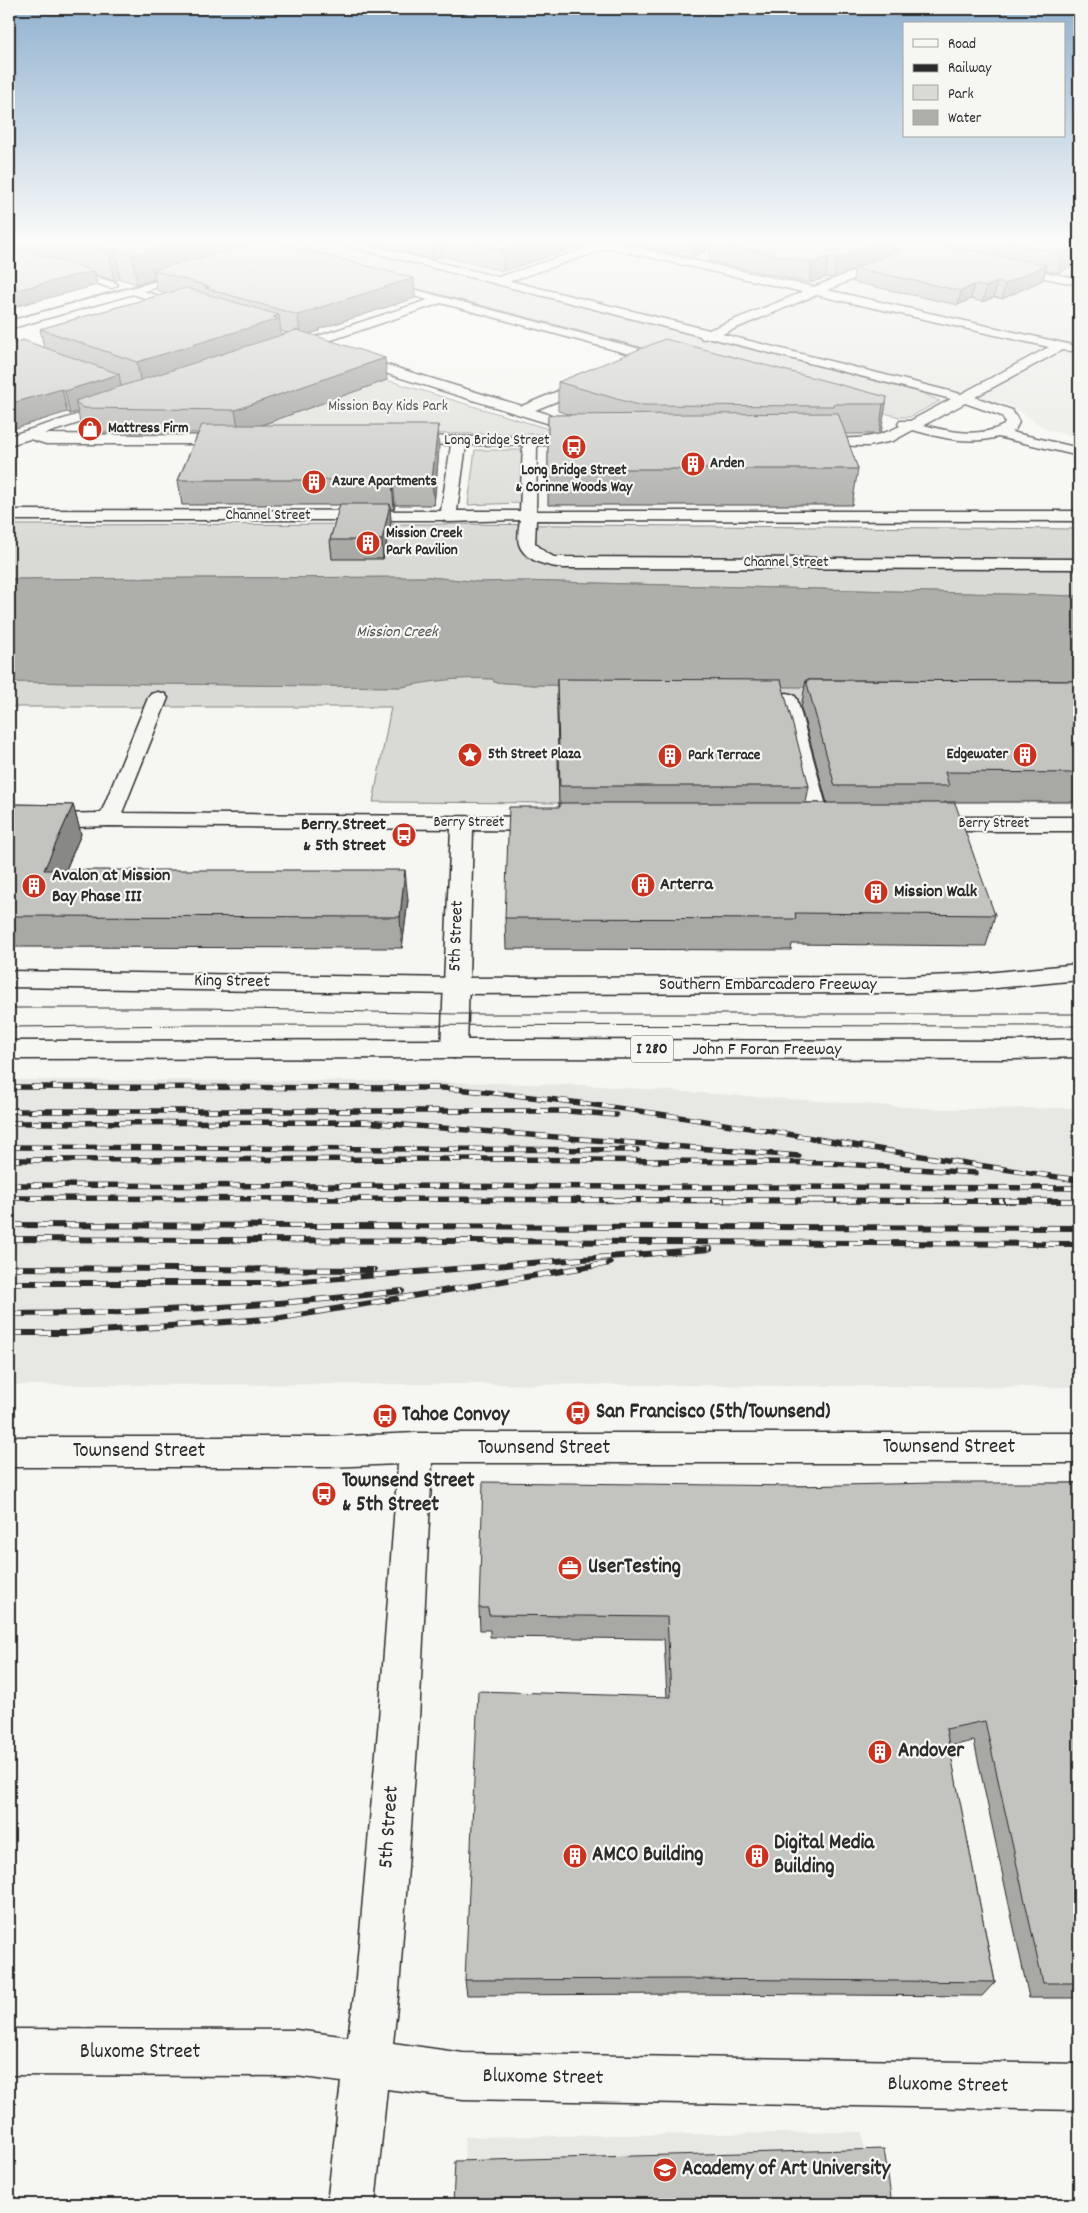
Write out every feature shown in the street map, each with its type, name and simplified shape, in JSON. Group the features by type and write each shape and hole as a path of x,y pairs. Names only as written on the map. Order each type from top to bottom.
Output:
{"main road":[{"path":"300,342 522,411 607,376"},
{"path":"274,354 311,342"},
{"path":"599,342 682,364"},
{"path":"741,342 992,406 1006,413 1012,422 1004,430 985,436 958,436 892,421"},
{"path":"1044,342 1079,350"},
{"path":"798,442 879,441 964,399 1061,346"},
{"path":"633,365 674,349"},
{"path":"9,442 125,403"},
{"name":"Long Bridge Street","path":"383,440 601,441 597,434 522,411"},
{"path":"1004,430 1079,446"},
{"path":"1004,430 1020,437 1079,452"},
{"path":"31,434 46,440 246,440"},
{"path":"448,516 459,440"},
{"path":"528,516 530,441"},
{"name":"Channel Street","path":"9,515 1079,516"},
{"name":"Channel Street","path":"528,516 527,544 546,561 1079,564"},
{"path":"109,819 158,698"},
{"path":"788,700 820,824"},
{"name":"Berry Street","path":"9,822 109,819 563,824"},
{"name":"5th Street","path":"454,1049 462,824"},
{"name":"Berry Street","path":"902,824 1079,824"},
{"name":"Southern Embarcadero Freeway","path":"456,986 835,985 976,982 1079,972"},
{"name":"King Street","path":"9,979 456,986"},
{"name":"John F Foran Freeway","path":"454,1049 850,1050 1079,1048"},
{"path":"9,1050 454,1049"},
{"name":"5th Street","path":"352,2204 355,2157 380,1960 399,1719 416,1448"},
{"name":"Townsend Street","path":"9,1452 320,1452 416,1448 1079,1448"},
{"name":"Bluxome Street","path":"9,2052 296,2053 463,2076 1079,2087"}],"shaded area":[{"path":"759,342 1079,342 1079,438 1047,430 1012,406"},
{"path":"9,1080 393,1081 583,1085 936,1109 1079,1108 1079,1387 463,1384 9,1385"},
{"name":"Academy of Art University","path":"862,2132 871,2204 462,2204 465,2137"}],"green space":[{"path":"622,342 723,342 919,392 940,401 910,417 899,417"},
{"name":"Mission Bay Kids Park","path":"387,380 555,431 552,434 240,433"},
{"path":"475,450 524,450 520,503 468,505"},
{"path":"443,524 1079,529 1079,596 520,581 480,582 430,577 9,579 9,525"},
{"path":"468,678 494,679 494,682 534,685 1079,689 807,708 557,707 559,803 373,802 391,707 9,707 9,682 401,687 429,681"}],"water":[{"name":"Mission Creek","path":"430,577 480,582 520,581 1079,596 1079,689 534,685 494,682 493,679 447,680 401,687 9,682 9,579"}],"building":[{"path":"9,342 29,342 119,374 65,391 62,389 9,404"},
{"path":"79,342 202,342 137,362"},
{"path":"259,342 336,342 385,358 235,410 83,408 75,401"},
{"path":"657,342 678,342 887,397 886,403 883,404 833,404 834,406 638,405 558,382"},
{"path":"838,413 858,469 548,469 548,415"},
{"path":"202,425 438,425 432,480 393,480 392,484 343,484 344,480 178,480"},
{"path":"340,504 390,504 382,540 330,540"},
{"name":"Park Terrace","path":"557,679 781,680 809,786 560,786"},
{"path":"806,680 1079,681 1079,773 945,772 949,786 835,786"},
{"path":"560,803 955,803 995,915 795,913 796,919 505,918 509,807 560,807"},
{"path":"9,804 73,805 44,870 405,870 400,917 9,916"},
{"path":"483,1482 796,1486 933,1483 1079,1483 1079,1983 1043,1983 985,1721 946,1729 995,1982 691,1979 465,1980 478,1691 671,1697 667,1617 489,1615 488,1608 479,1608"},
{"name":"Academy of Art University","path":"884,2149 892,2204 453,2204 455,2161"}],"tram line":[{"path":"9,1008 206,1008 455,1014 1079,1014"},
{"path":"9,1027 199,1025 1079,1026"}],"railway":[{"path":"9,1087 443,1088 523,1096 682,1117 1079,1180"},
{"path":"9,1111 568,1111 616,1115"},
{"path":"9,1123 365,1122 799,1156"},
{"path":"9,1147 637,1150"},
{"path":"9,1160 509,1159 829,1163 976,1173"},
{"path":"9,1185 1079,1188"},
{"path":"9,1198 871,1201"},
{"path":"557,1200 871,1201"},
{"path":"871,1201 1079,1201"},
{"path":"871,1201 1003,1201"},
{"path":"9,1225 1079,1228"},
{"path":"9,1239 1079,1244"},
{"path":"9,1283 276,1283 710,1249"},
{"path":"9,1333 73,1333 281,1318 610,1263"},
{"path":"9,1268 374,1270"},
{"path":"9,1314 108,1313 206,1308 402,1291"}],"place":[{"name":"Mattress Firm","path":"90,429"},
{"name":"Long Bridge Street & Corinne Woods Way","path":"574,447"},
{"name":"Arden","path":"693,464"},
{"name":"Azure Apartments","path":"314,482"},
{"name":"Mission Creek Park Pavilion","path":"368,543"},
{"name":"5th Street Plaza","path":"470,755"},
{"name":"Edgewater","path":"1025,755"},
{"name":"Park Terrace","path":"670,756"},
{"name":"Berry Street & 5th Street","path":"404,835"},
{"name":"Arterra","path":"643,885"},
{"name":"Avalon at Mission Bay Phase III","path":"34,886"},
{"name":"Mission Walk","path":"876,892"},
{"name":"San Francisco (5th/Townsend)","path":"578,1413"},
{"name":"Tahoe Convoy","path":"385,1416"},
{"name":"Townsend Street & 5th Street","path":"324,1494"},
{"name":"UserTesting","path":"570,1568"},
{"name":"Andover","path":"880,1752"},
{"name":"AMCO Building","path":"575,1856"},
{"name":"Digital Media Building","path":"757,1856"},
{"name":"Academy of Art University","path":"665,2170"}]}
